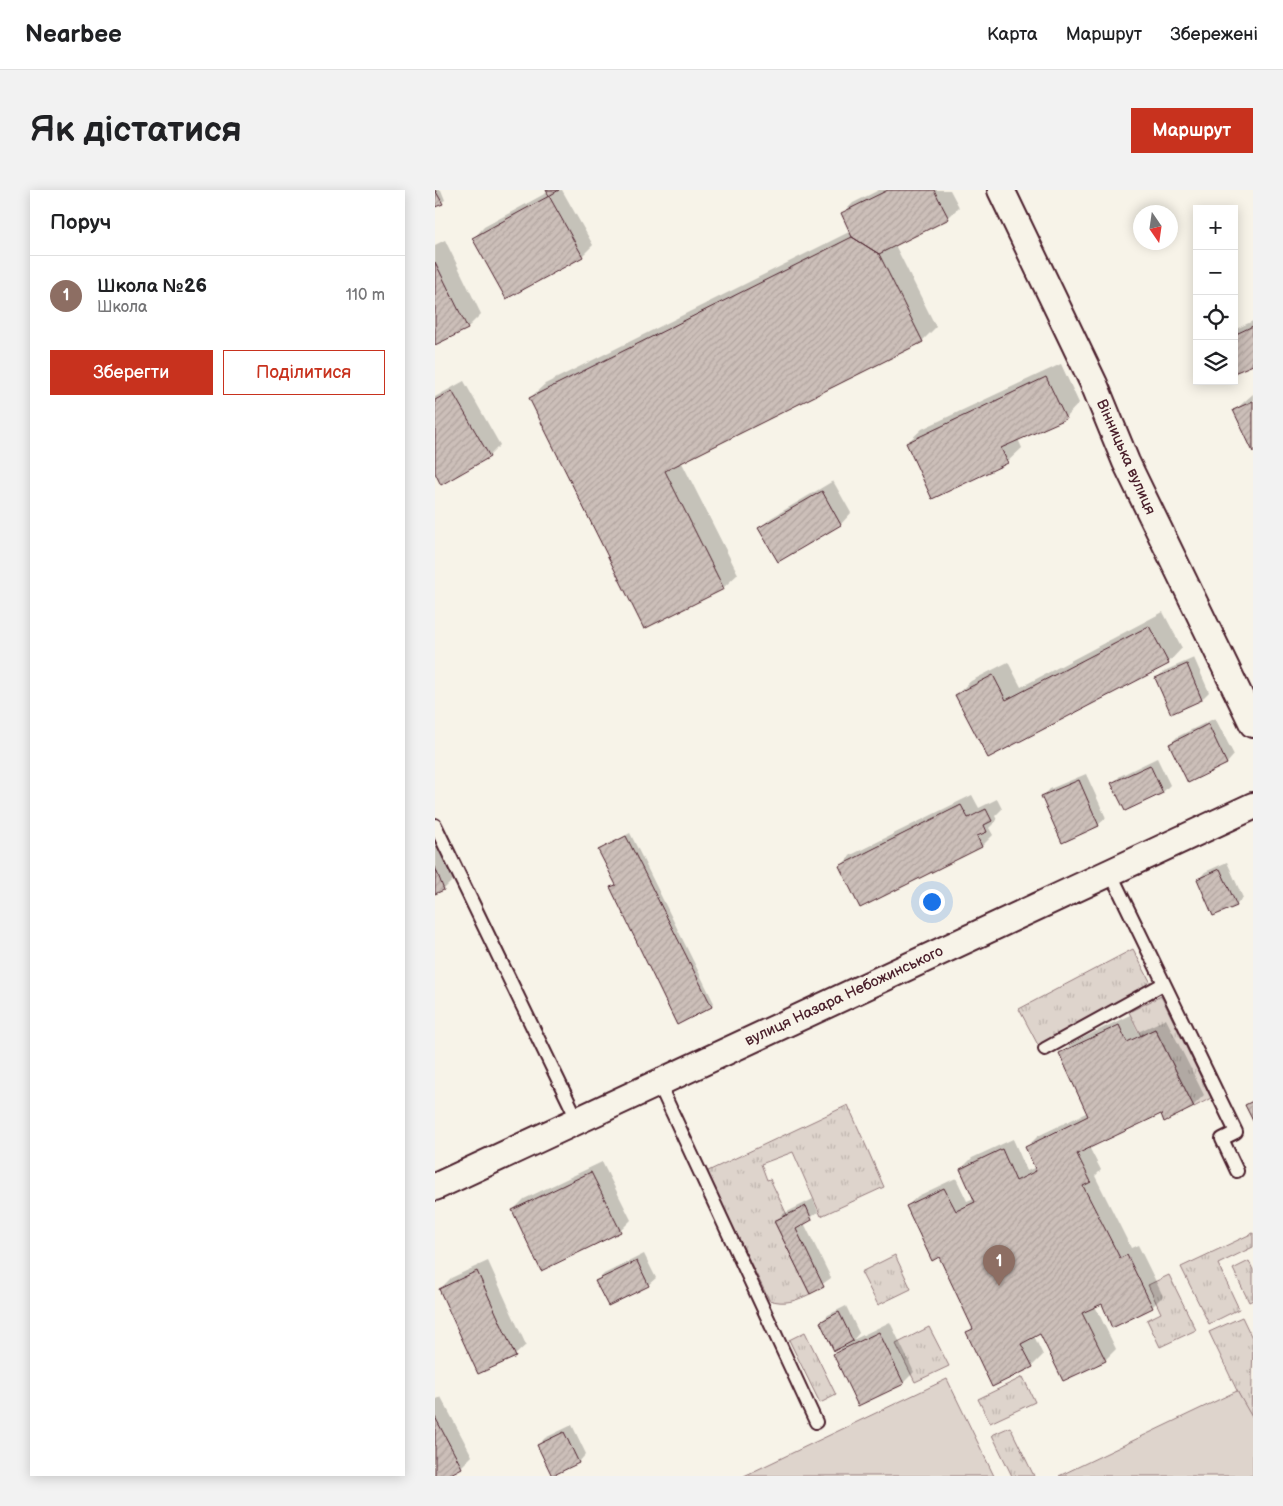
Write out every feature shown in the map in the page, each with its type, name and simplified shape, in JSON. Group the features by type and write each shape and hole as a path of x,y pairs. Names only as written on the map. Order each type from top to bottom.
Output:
{"street":[{"name":"Вінницька вулиця","path":"1001,190 1095,384 1126,462 1253,724"},
{"name":"вулиця Назара Небожинського","path":"435,1186 577,1119 659,1084 1253,806"}],"lane":[{"path":"435,825 577,1119"},
{"path":"1110,872 1236,1132 1222,1139 1237,1171"},
{"path":"1045,1049 1163,984"},
{"path":"659,1084 816,1422"}],"green space":[{"path":"1133,949 1152,985 1038,1045 1019,1009"},
{"path":"1161,996 1211,1098 1194,1107 1155,1029 1141,1036 1129,1012"},
{"path":"848,1105 884,1187 821,1216 793,1152 761,1164 767,1180 770,1179 787,1215 774,1221 810,1294 790,1302 769,1300 706,1172"},
{"path":"1253,1233 1253,1247 1218,1264 1239,1309 1209,1324 1181,1267"},
{"path":"895,1255 911,1289 878,1305 861,1272"},
{"path":"1249,1261 1253,1270 1253,1300 1249,1302 1233,1269"},
{"path":"1169,1275 1196,1330 1160,1347 1147,1320 1161,1313 1148,1285"},
{"path":"1242,1317 1253,1340 1251,1420 1209,1332"},
{"path":"929,1327 949,1366 915,1382 896,1344"},
{"path":"805,1332 836,1395 820,1403 789,1340"},
{"path":"1023,1377 1035,1402 990,1423 978,1399"},
{"path":"947,1379 994,1476 744,1476"},
{"path":"1237,1391 1253,1419 1253,1476 1059,1476"},
{"path":"1010,1427 1034,1476 1012,1476 992,1435"}],"building":[{"path":"435,190 443,204 435,207"},
{"path":"546,190 559,190 549,196"},
{"path":"888,190 934,190 949,219 879,254 852,237 841,213"},
{"path":"549,196 583,257 506,299 472,238"},
{"path":"852,237 879,254 923,342 665,471 724,589 644,629 529,398"},
{"path":"435,262 468,329 435,345"},
{"path":"1253,326 1253,365 1238,371 1238,340 1238,333"},
{"path":"1046,377 1066,419 1001,448 1008,463 932,499 906,443"},
{"path":"452,391 490,457 441,485 435,473 435,400"},
{"path":"1253,401 1253,452 1233,410"},
{"path":"822,491 841,525 778,562 758,528"},
{"path":"1149,626 1169,664 988,758 955,695 993,675 1006,700"},
{"path":"1187,664 1202,700 1171,714 1155,678"},
{"path":"1208,724 1227,764 1188,783 1169,744"},
{"path":"1150,765 1163,793 1125,811 1111,783"},
{"path":"1079,780 1099,826 1062,843 1041,796"},
{"path":"961,805 968,818 986,809 992,821 984,825 987,832 977,836 982,847 860,908 839,866"},
{"path":"626,836 712,1007 677,1025 610,887 616,885 598,850"},
{"path":"435,867 444,890 435,894"},
{"path":"1220,869 1237,906 1213,916 1197,879"},
{"path":"1119,1025 1127,1042 1155,1029 1194,1107 1164,1122 1161,1114 1077,1154 1091,1182 1083,1186 1120,1258 1127,1255 1153,1308 1112,1328 1102,1304 1082,1313 1106,1361 1063,1381 1040,1334 1021,1344 1033,1367 992,1387 966,1332 973,1329 939,1257 932,1261 906,1206 944,1188 956,1211 975,1202 960,1169 1002,1149 1016,1181 1036,1171 1025,1147 1088,1116 1059,1053"},
{"path":"1253,1101 1253,1121 1245,1105"},
{"path":"591,1172 621,1232 541,1271 512,1210"},
{"path":"806,1206 812,1220 796,1229 824,1287 810,1294 774,1221"},
{"path":"637,1261 649,1286 608,1306 595,1281"},
{"path":"477,1271 516,1357 478,1374 439,1289"},
{"path":"839,1312 853,1341 834,1351 820,1322"},
{"path":"879,1332 904,1384 858,1406 833,1354"},
{"path":"435,1417 462,1468 447,1476 435,1476"},
{"path":"564,1432 579,1463 552,1476 537,1445"}],"place":[{"name":"Школа №26","path":"999,1286"}]}
